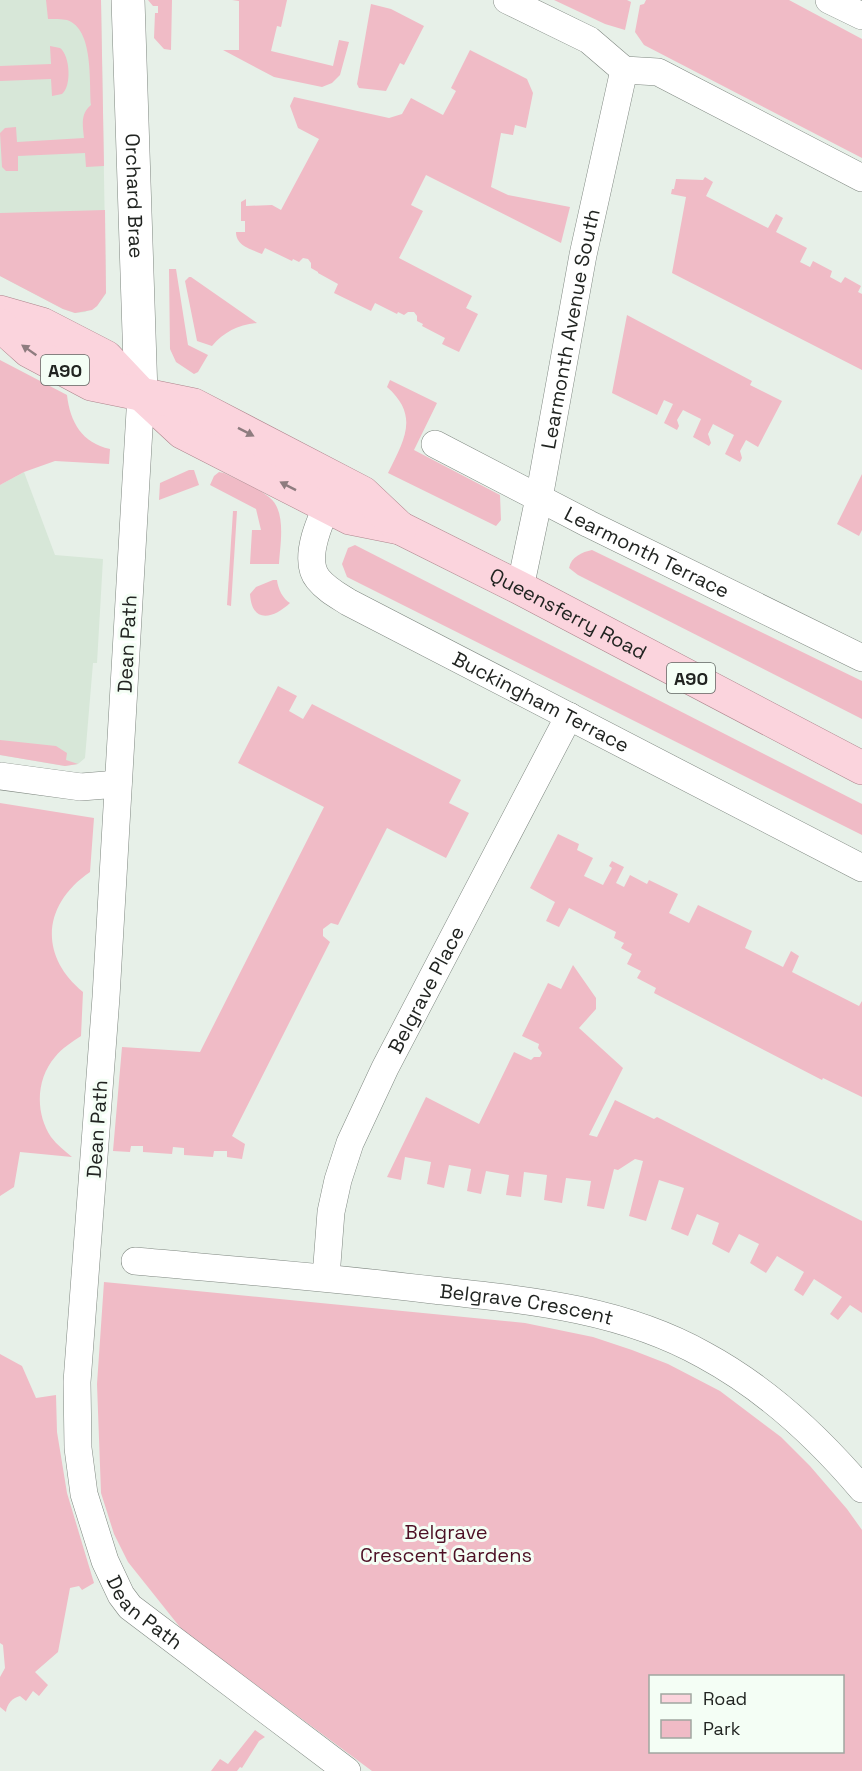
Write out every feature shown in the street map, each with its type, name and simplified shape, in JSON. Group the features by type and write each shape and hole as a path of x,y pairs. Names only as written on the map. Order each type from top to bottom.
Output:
{"main road":[{"name":"Queensferry Road","path":"0,312 42,324 106,357 182,432 333,493 350,518 400,528 520,588 862,768"},
{"name":"A90","path":"0,325 28,351 92,384 141,394"}],"street":[{"name":"Orchard Brae","path":"128,0 141,394"},
{"path":"507,0 589,40 624,70 658,72 862,178"},
{"path":"830,0 862,16"},
{"name":"Learmonth Avenue South","path":"520,588 539,498 583,255 624,70"},
{"name":"Dean Path","path":"141,394 101,1074 77,1382 78,1448 84,1494 105,1561 121,1595 130,1607 337,1763"},
{"name":"Learmonth Terrace","path":"435,444 862,658"},
{"name":"Buckingham Terrace","path":"333,493 314,539 312,557 315,576 326,587 348,602 862,868"},
{"name":"Belgrave Place","path":"326,1278 334,1196 354,1134 385,1068 569,716"},
{"path":"0,776 81,787 118,784"},
{"name":"Belgrave Crescent","path":"135,1261 326,1278 550,1304 602,1314 644,1328 704,1354 754,1387 807,1430 862,1490"}],"shaded area":[{"path":"0,0 101,0 106,293 97,306 85,312 75,313 63,309 0,276"},
{"path":"24,472 55,555 103,559 97,663 93,663 85,758 78,764 65,766 0,755 0,485"}],"green space":[{"path":"46,0 101,0 104,166 86,167 85,153 18,156 18,171 6,171 2,167 0,133 5,128 16,127 17,142 84,138 84,116 91,105 90,70 86,45 76,25 67,20 48,19"},
{"path":"148,0 172,0 171,50 164,49 154,38 155,13 158,13 158,6 153,6"},
{"path":"232,0 287,0 281,27 277,26 271,51 333,66 339,40 349,42 340,75 332,83 322,87 274,77 223,50 239,50 239,1"},
{"path":"554,0 627,0 631,2 625,30 605,24"},
{"path":"646,0 789,0 862,39 862,158 644,45 635,32 640,5"},
{"path":"371,4 391,9 424,26 404,65 400,63 386,91 359,88 357,84"},
{"path":"50,46 60,48 68,64 67,84 62,94 52,96 51,79 0,81 0,66 51,64"},
{"path":"470,50 527,79 533,93 526,128 515,125 513,135 501,133 491,187 508,195 570,207 561,243 426,175 411,205 423,211 399,258 472,296 466,308 478,314 459,352 442,344 445,338 422,326 423,324 417,321 414,312 404,315 398,312 397,314 375,303 371,311 334,293 338,284 311,268 308,259 303,258 299,262 293,259 292,261 265,248 262,254 241,244 236,232 245,232 245,221 241,221 241,202 246,199 246,206 272,205 281,210 319,139 298,128 290,106 294,97 389,118 402,114 411,98 443,115 456,91 451,88"},
{"path":"705,177 713,182 706,196 768,228 776,214 783,218 776,232 807,248 800,262 810,267 813,261 832,271 830,277 841,283 845,277 861,286 858,292 862,294 862,370 672,273 686,197 671,194 672,189 674,189 676,179 703,180"},
{"path":"105,210 106,293 92,310 75,313 63,309 0,276 0,213"},
{"path":"169,269 176,269 188,345 208,355 198,372 194,374 176,362 170,349"},
{"path":"189,277 257,323 232,330 212,346 197,341 185,281"},
{"path":"627,315 752,381 750,385 782,401 758,447 746,440 740,451 742,458 740,462 725,454 734,435 713,424 708,434 711,443 709,446 693,437 701,419 683,410 677,420 679,426 677,430 664,423 673,404 664,400 657,415 612,393"},
{"path":"0,360 67,395 71,414 79,430 92,442 110,449 109,464 55,461 24,472 0,485"},
{"path":"390,380 437,403 414,450 500,495 501,520 496,526 388,473 406,428 403,408 387,387"},
{"path":"194,470 199,485 159,500 160,483"},
{"path":"219,472 258,490 275,503 281,528 279,564 250,564 252,530 261,530 256,509 210,485 214,476"},
{"path":"862,474 862,530 859,536 837,524"},
{"path":"233,511 237,511 231,606 227,605"},
{"path":"355,545 862,804 862,835 347,577 342,564 348,548"},
{"path":"592,550 862,681 862,719 578,575 569,568 577,556"},
{"path":"277,580 281,593 290,603 277,612 265,616 255,611 250,594 256,587"},
{"path":"278,686 297,696 289,711 303,719 312,704 461,780 449,803 469,813 446,858 387,828 338,925 331,923 323,929 323,936 330,942 232,1136 245,1144 242,1159 227,1157 227,1151 214,1151 213,1157 184,1155 184,1148 173,1147 172,1154 143,1152 143,1146 131,1146 130,1152 113,1151 122,1047 200,1052 324,807 238,763"},
{"path":"0,740 56,746 67,753 66,760 78,764 65,766 0,755"},
{"path":"0,803 94,818 90,872 74,885 63,899 55,914 52,930 53,946 58,962 68,978 83,992 81,1036 55,1057 44,1075 40,1096 40,1107 46,1128 53,1140 72,1157 20,1152 14,1187 0,1196"},
{"path":"558,834 579,844 577,850 593,858 584,876 603,885 612,868 609,866 612,861 624,867 616,883 624,887 630,875 647,884 649,880 678,894 669,913 689,923 698,905 752,931 745,948 783,967 791,951 799,956 792,972 859,1006 862,1001 862,1097 823,1078 822,1080 654,993 656,988 637,978 641,971 627,964 632,954 621,948 624,943 614,938 616,932 569,908 559,927 546,921 555,902 530,888"},
{"path":"573,965 596,998 596,1009 579,1028 623,1068 589,1135 597,1137 615,1100 654,1119 657,1117 862,1221 862,1313 850,1305 838,1320 830,1314 842,1297 814,1279 803,1296 794,1290 804,1272 777,1256 766,1273 750,1263 759,1244 739,1234 729,1253 712,1244 719,1223 697,1214 688,1236 671,1229 684,1188 659,1180 646,1221 629,1216 643,1161 635,1159 618,1170 614,1169 604,1209 587,1206 591,1181 566,1178 562,1203 544,1200 547,1175 524,1172 521,1197 506,1195 509,1175 486,1171 481,1194 467,1191 471,1169 449,1165 444,1188 427,1184 431,1162 405,1157 401,1180 387,1177 426,1097 479,1124 514,1052 531,1060 534,1057 540,1057 542,1053 538,1048 539,1044 522,1036 548,983 561,989"},
{"name":"Belgrave Crescent Gardens","path":"104,1282 525,1323 593,1337 632,1350 668,1364 720,1391 781,1437 810,1466 862,1530 862,1771 372,1771 183,1631 128,1562 114,1534 101,1493 97,1384"},
{"path":"0,1354 22,1366 36,1398 56,1395 57,1432 67,1493 94,1583 82,1590 79,1586 70,1588 58,1652 35,1672 48,1685 39,1696 33,1691 26,1701 20,1696 15,1698 9,1704 6,1712 0,1707 0,1677 5,1668 3,1645 0,1643"},
{"path":"255,1730 265,1737 259,1741 242,1768 240,1767 237,1771 211,1771 220,1759 228,1764"}]}
